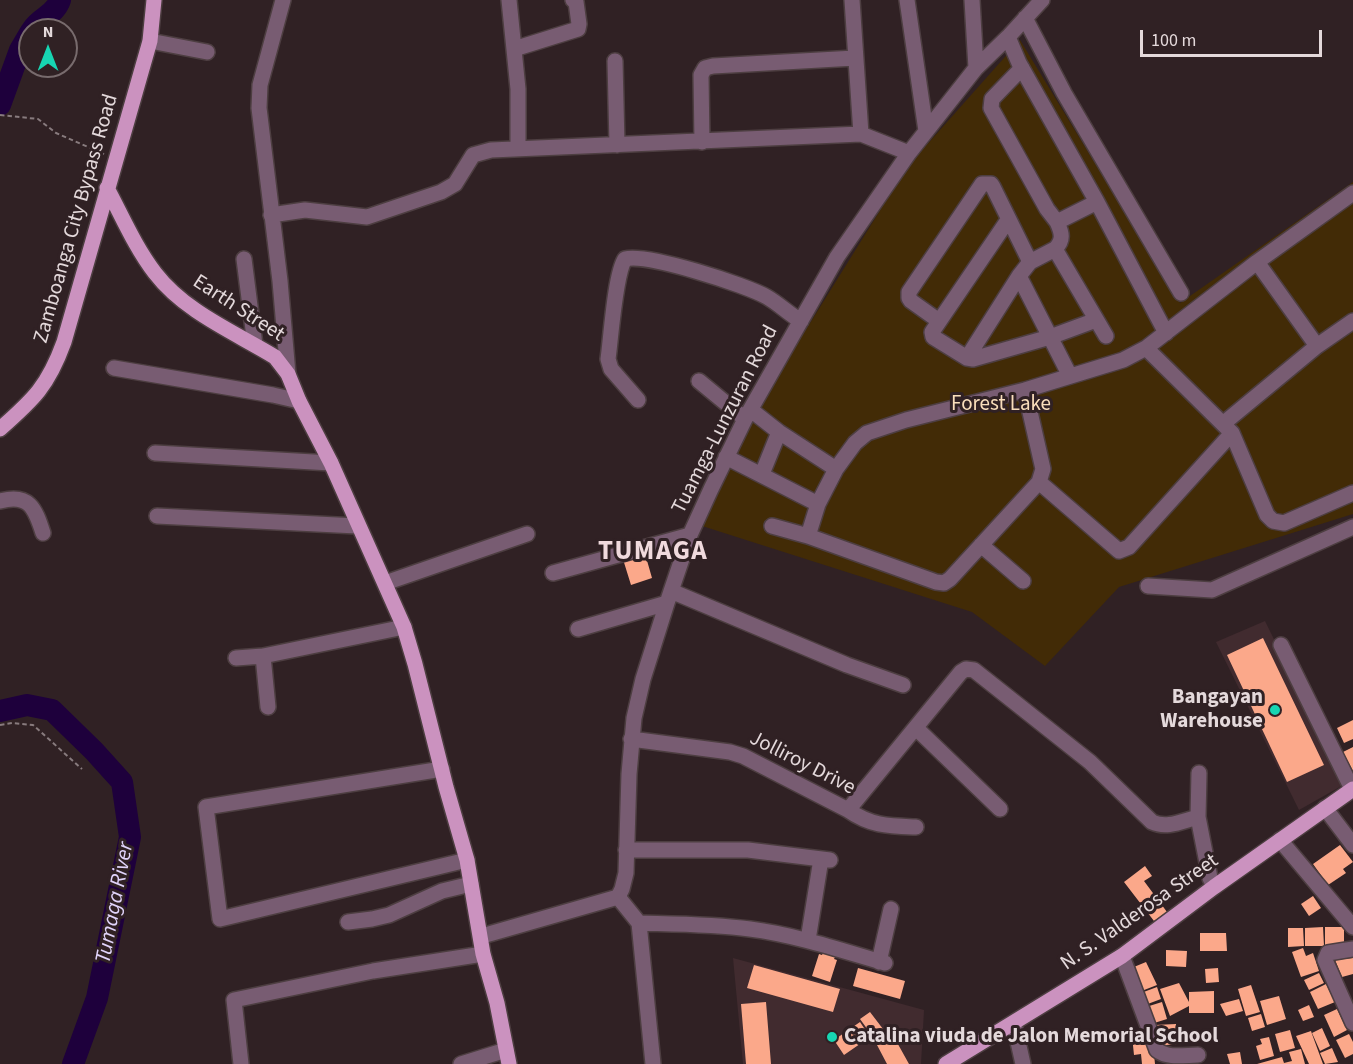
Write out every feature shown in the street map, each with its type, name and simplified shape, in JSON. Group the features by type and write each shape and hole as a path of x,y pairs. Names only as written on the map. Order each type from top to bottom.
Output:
{"main road":[{"name":"Zamboanga City Bypass Road","path":"0,429 40,391 50,378 58,359 71,321 150,41 154,0"},
{"name":"Earth Street","path":"107,188 142,255 156,275 187,304 204,316 275,357 288,374"},
{"path":"288,374 404,627 467,860 483,946 508,1057"},
{"name":"N. S. Valderosa Street","path":"946,1064 1122,957 1214,887 1352,789"}],"street":[{"path":"282,0 260,85 258,108 288,374"},
{"path":"509,0 518,89 518,149"},
{"path":"514,49 578,29 578,6 573,0"},
{"path":"852,0 861,134"},
{"path":"907,0 926,131"},
{"path":"972,0 976,68"},
{"name":"Tuamga-Lunzuran Road","path":"618,897 626,873 631,739 643,679 690,535 726,457 837,257 909,153 976,68 1042,0"},
{"path":"1025,18 1064,93 1181,293"},
{"path":"1008,37 1022,68 1097,202 1166,333"},
{"path":"150,41 207,52"},
{"path":"702,142 702,75 705,68 855,58"},
{"path":"615,61 617,145"},
{"path":"967,358 1030,262 1055,249 1062,238 1057,222 991,108 992,99 1022,68"},
{"path":"271,215 305,210 367,217 441,192 455,184 473,155 491,150 861,134 909,153"},
{"path":"939,321 911,301 909,292 981,184 991,184 1030,262"},
{"path":"808,536 818,504 836,469 855,443 867,433 906,420 1025,390 1123,360 1146,348 1257,262 1353,193"},
{"path":"1057,222 1097,202"},
{"path":"1008,220 932,332 933,338 967,358 979,358 1050,338 1096,320"},
{"path":"1055,249 1106,336"},
{"path":"638,400 611,369 608,359 617,282 621,265 625,259 641,258 665,262 747,288 769,298 801,321"},
{"path":"244,259 255,345"},
{"path":"1257,262 1317,346"},
{"path":"1019,276 1070,376"},
{"path":"1040,482 1119,551 1129,547 1228,428 1317,346 1353,321"},
{"path":"1146,348 1228,428 1267,515 1273,521 1284,523 1353,493"},
{"path":"114,368 299,401"},
{"path":"699,381 836,469"},
{"path":"772,526 808,536 944,583 1040,482 1043,469 1025,390"},
{"path":"762,474 779,432"},
{"path":"155,453 330,463"},
{"path":"726,457 818,504"},
{"path":"0,501 20,499 29,503 38,517 43,533"},
{"path":"156,516 357,526"},
{"path":"1148,586 1212,590 1353,527"},
{"path":"385,583 527,534"},
{"path":"553,573 690,535"},
{"path":"981,545 1023,581"},
{"path":"578,629 669,597 903,685"},
{"path":"236,657 263,656 404,627"},
{"path":"1281,645 1352,789"},
{"path":"263,656 268,707"},
{"path":"848,810 961,672 966,669 974,670 1090,762 1152,822 1161,826 1198,817"},
{"path":"916,728 1000,809"},
{"name":"Jolliroy Drive","path":"631,739 730,752 743,756 863,820 882,825 915,827"},
{"path":"442,769 206,807 220,919 467,860"},
{"path":"1198,773 1198,817 1210,878 1214,887"},
{"path":"1324,807 1353,845"},
{"path":"1280,840 1353,927"},
{"path":"626,850 748,850 825,860 808,940"},
{"path":"348,922 372,920 389,915 442,891 471,884"},
{"path":"241,1064 234,1000 483,946 618,897 639,923 653,1064"},
{"path":"639,923 691,923 752,929 808,940 882,962 891,909"},
{"path":"1353,949 1328,953 1325,960 1353,1023"},
{"path":"1122,957 1157,1050 1162,1054 1173,1056 1198,1054"},
{"path":"1014,1024 1023,1064"},
{"path":"461,1064 508,1057"}],"path":[{"path":"0,116 42,120 56,134 69,141 116,158"},
{"path":"0,725 33,724 82,769"}],"shaded area":[{"path":"1265,621 1345,784 1299,810 1216,642"},
{"name":"Catalina viuda de Jalon Memorial School","path":"733,958 924,1010 921,1064 743,1064"}],"green space":[{"name":"Forest Lake","path":"1020,40 1180,303 1353,182 1353,514 1119,587 1045,666 972,612 699,525 756,410 907,167"}],"building":[{"path":"644,550 652,578 631,585 622,556"},
{"name":"Bangayan Warehouse","path":"1263,638 1324,765 1287,782 1227,655"},
{"path":"1353,720 1353,739 1344,743 1337,728"},
{"path":"1353,747 1353,771 1343,752"},
{"path":"1340,845 1353,862 1343,869 1346,873 1328,885 1313,864"},
{"path":"1145,866 1152,876 1144,881 1167,912 1154,921 1124,882"},
{"path":"1313,896 1321,908 1309,916 1301,904"},
{"path":"1323,927 1324,946 1305,946 1305,928"},
{"path":"1325,927 1344,927 1344,945 1325,946"},
{"path":"1288,928 1303,928 1304,946 1288,947"},
{"path":"1200,933 1226,933 1227,951 1200,951"},
{"path":"1303,948 1306,956 1313,953 1319,971 1301,977 1292,952"},
{"path":"1166,950 1187,951 1186,967 1166,966"},
{"path":"824,951 836,955 834,959 837,960 830,982 812,976 819,954 822,955"},
{"path":"1353,958 1353,974 1342,977 1335,960"},
{"path":"1146,962 1157,985 1139,992 1129,969"},
{"path":"754,965 840,989 833,1012 747,988"},
{"path":"858,968 905,981 900,999 853,986"},
{"path":"1218,968 1219,982 1206,983 1205,969"},
{"path":"1319,973 1324,983 1309,990 1304,980"},
{"path":"1179,983 1189,1002 1189,992 1214,991 1214,1013 1189,1013 1189,1006 1170,1016 1160,989"},
{"path":"1326,984 1335,1002 1318,1009 1310,992"},
{"path":"1251,985 1260,1012 1246,1016 1238,989"},
{"path":"1157,987 1161,999 1145,1005 1141,993"},
{"path":"1279,996 1286,1019 1267,1025 1260,1001"},
{"path":"1239,999 1243,1011 1226,1016 1220,1004"},
{"path":"766,1002 771,1064 746,1064 741,1004"},
{"path":"1162,1002 1167,1019 1151,1024 1146,1007"},
{"path":"1309,1005 1314,1017 1303,1021 1298,1010"},
{"path":"1337,1009 1347,1030 1334,1037 1324,1015"},
{"path":"870,1012 883,1029 873,1037 860,1019"},
{"path":"1261,1014 1265,1027 1252,1031 1248,1018"},
{"path":"860,1022 870,1037 844,1055 834,1040"},
{"path":"1176,1024 1177,1044 1156,1046 1155,1025"},
{"path":"1322,1028 1330,1046 1320,1051 1312,1033"},
{"path":"1290,1030 1295,1048 1280,1052 1275,1034"},
{"path":"1311,1031 1323,1064 1309,1064 1296,1036"},
{"path":"1349,1034 1353,1042 1353,1054 1345,1058 1336,1040"},
{"path":"1151,1035 1152,1048 1148,1049 1149,1054 1154,1054 1155,1064 1142,1064 1141,1054 1134,1055 1132,1036"},
{"path":"894,1037 909,1064 887,1064 877,1045"},
{"path":"1269,1037 1274,1056 1260,1060 1256,1046 1262,1044 1260,1039"},
{"path":"1332,1048 1338,1062 1325,1064 1320,1053"},
{"path":"1301,1049 1305,1064 1257,1064 1282,1057 1284,1063 1292,1061 1289,1052"},
{"path":"1240,1052 1242,1064 1230,1064 1227,1054"}],"waterway":[{"name":"Tumaga River","path":"44,18 55,9 60,0"},
{"name":"Tumaga River","path":"0,105 18,56"},
{"name":"Tumaga River","path":"0,711 27,705 52,710 122,782 130,837 97,998 73,1064"}],"place":[{"name":"Bangayan Warehouse","path":"1275,710"},
{"name":"Catalina viuda de Jalon Memorial School","path":"832,1037"}],"district":[{"name":"TUMAGA","path":"653,553"}]}
